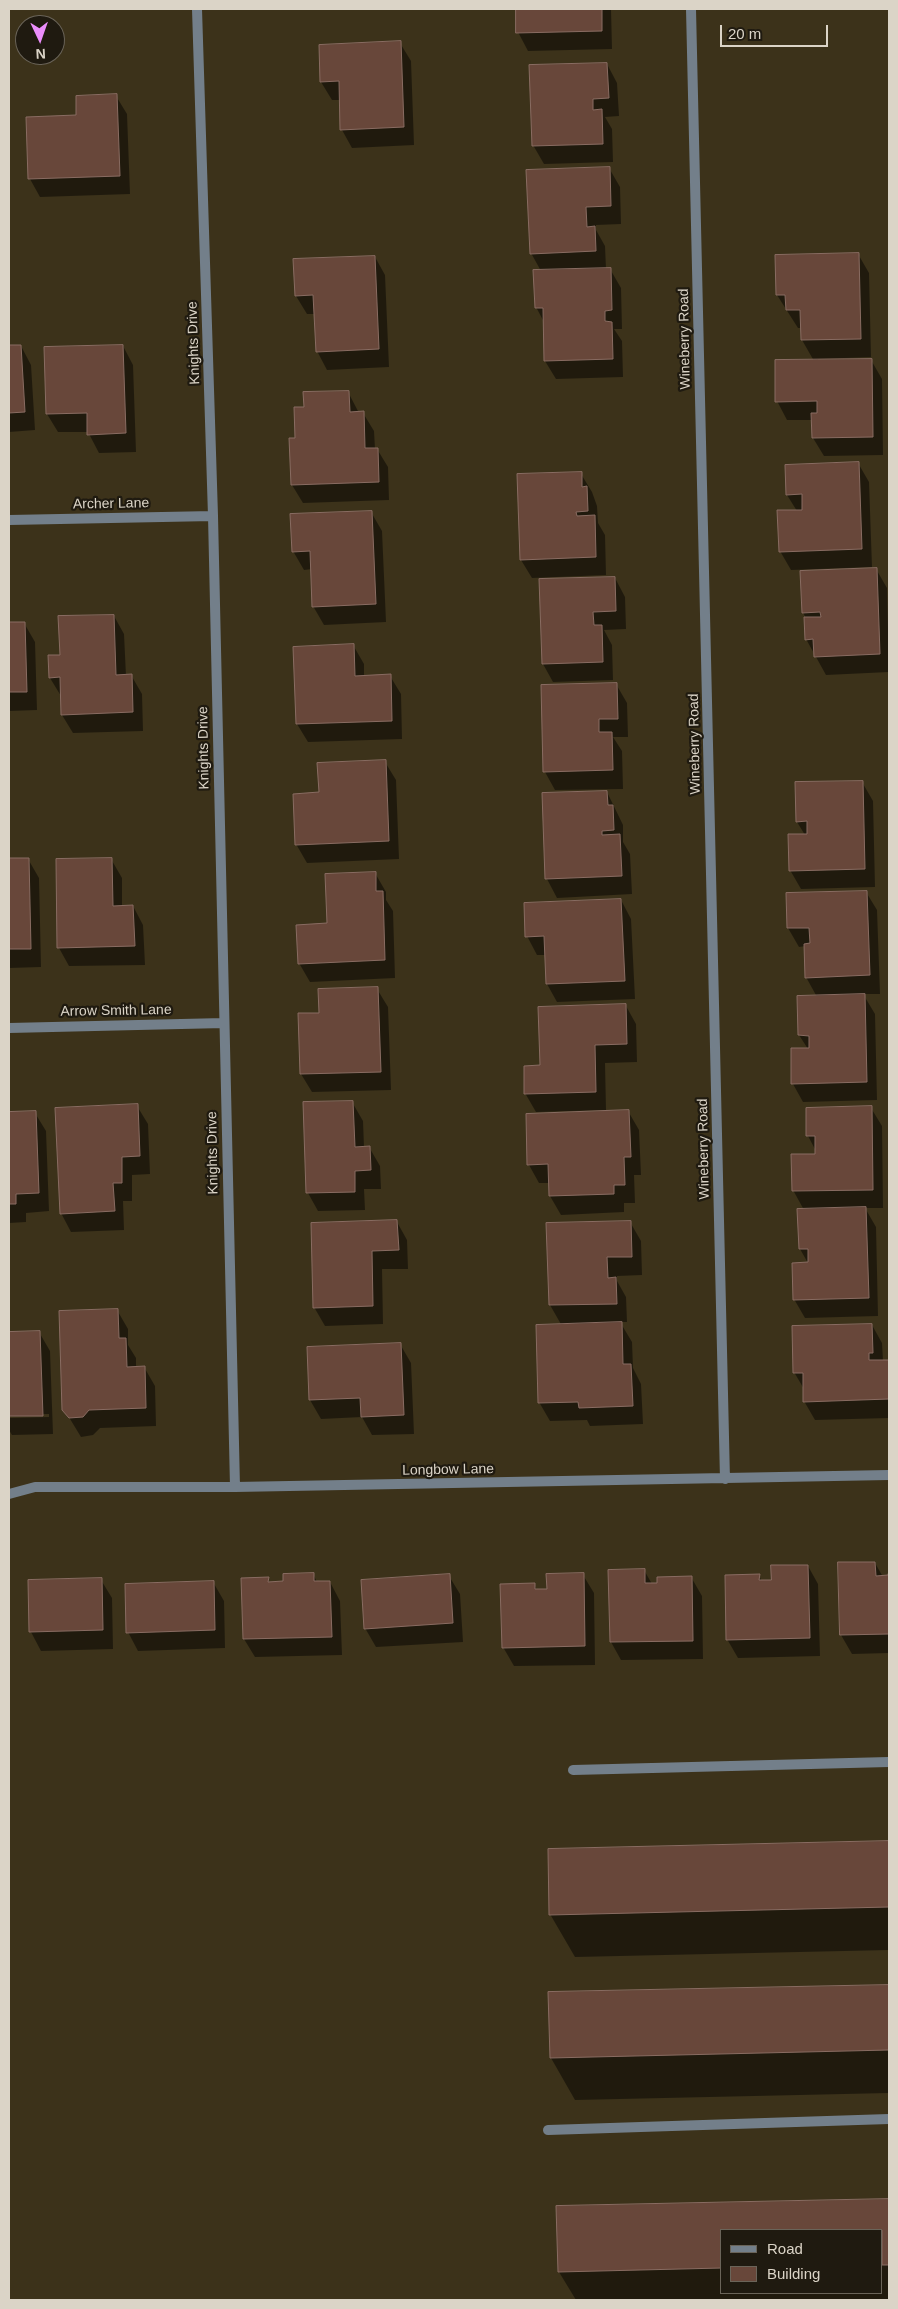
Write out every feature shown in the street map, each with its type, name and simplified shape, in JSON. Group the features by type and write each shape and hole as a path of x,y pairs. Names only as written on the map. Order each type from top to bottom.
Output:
{"street":[{"name":"Knights Drive","path":"197,9 213,516 235,1487"},
{"name":"Wineberry Road","path":"691,9 726,1479"},
{"name":"Archer Lane","path":"9,520 213,516"},
{"name":"Arrow Smith Lane","path":"9,1028 224,1022"},
{"name":"Longbow Lane","path":"9,1494 35,1487 235,1487 889,1475"},
{"path":"573,1770 889,1762"},
{"path":"548,2130 889,2119"}],"building":[{"path":"516,9 602,9 602,31 516,33"},
{"path":"401,41 404,127 340,130 339,81 320,82 319,45"},
{"path":"607,63 609,98 593,99 593,110 602,109 603,144 532,146 529,65"},
{"path":"117,94 120,176 28,179 26,117 76,115 76,96"},
{"path":"610,167 611,206 586,207 587,227 595,226 596,251 530,254 526,170"},
{"path":"859,253 861,339 801,340 800,310 786,310 785,295 776,295 775,255"},
{"path":"375,256 379,349 316,352 313,295 295,296 293,259"},
{"path":"611,268 612,310 605,311 605,321 612,322 613,359 544,361 543,308 535,308 533,270"},
{"path":"9,345 21,345 25,412 9,413"},
{"path":"123,345 126,433 87,435 87,413 46,414 44,347"},
{"path":"872,359 873,437 812,438 811,413 817,413 817,401 775,402 775,360"},
{"path":"349,391 350,412 364,411 365,448 378,448 379,482 291,485 289,438 295,438 294,407 304,407 303,392"},
{"path":"859,462 862,549 779,552 777,510 802,510 802,494 786,495 785,465"},
{"path":"582,472 582,487 587,486 588,511 576,512 577,516 595,515 596,557 520,560 517,474"},
{"path":"372,511 376,604 312,607 310,551 292,552 290,514"},
{"path":"877,568 880,654 814,657 813,639 805,640 804,617 821,617 820,612 802,613 800,571"},
{"path":"615,577 616,611 593,612 594,625 602,625 603,662 542,664 539,579"},
{"path":"114,615 116,675 132,674 133,712 61,715 60,677 49,678 48,655 60,655 58,616"},
{"path":"9,622 25,622 27,692 9,692"},
{"path":"354,644 355,676 391,674 392,721 296,724 293,647"},
{"path":"617,683 618,719 599,719 599,732 612,732 613,770 543,772 541,685"},
{"path":"386,760 389,841 295,845 293,794 319,792 317,763"},
{"path":"863,781 865,869 789,871 788,834 807,834 807,821 796,822 795,782"},
{"path":"607,791 608,805 613,805 614,830 602,831 602,835 620,834 622,876 545,879 542,793"},
{"path":"9,858 29,858 31,949 9,949"},
{"path":"112,858 113,906 133,905 135,946 57,948 56,859"},
{"path":"376,872 376,891 383,891 385,960 298,964 296,925 327,923 325,874"},
{"path":"867,891 870,975 805,978 804,944 810,943 809,928 787,928 786,893"},
{"path":"621,899 625,981 546,984 544,936 525,937 524,903"},
{"path":"378,987 381,1072 300,1074 298,1013 319,1013 318,989"},
{"path":"865,994 867,1082 791,1084 791,1048 809,1048 809,1036 798,1035 797,996"},
{"path":"626,1004 627,1044 595,1045 596,1092 524,1094 524,1066 540,1065 538,1007"},
{"path":"353,1101 355,1147 370,1146 371,1170 355,1171 355,1192 306,1193 303,1102"},
{"path":"138,1104 140,1156 122,1157 122,1183 113,1183 115,1211 60,1214 55,1108"},
{"path":"872,1106 873,1190 792,1191 791,1154 815,1154 815,1136 806,1136 806,1108"},
{"path":"629,1110 631,1157 624,1157 625,1185 614,1185 614,1194 549,1196 548,1164 527,1165 526,1114"},
{"path":"36,1111 39,1193 16,1194 16,1204 9,1204 9,1112"},
{"path":"866,1207 869,1298 793,1300 792,1263 808,1262 808,1249 799,1249 797,1209"},
{"path":"397,1220 399,1250 372,1251 373,1306 313,1308 311,1223"},
{"path":"631,1221 632,1257 607,1257 608,1278 616,1277 617,1304 549,1305 546,1223"},
{"path":"118,1309 119,1338 126,1338 127,1367 145,1366 146,1408 89,1410 83,1417 69,1418 62,1410 59,1311"},
{"path":"622,1322 623,1364 631,1364 633,1406 579,1408 578,1402 538,1403 536,1325"},
{"path":"872,1324 873,1353 869,1353 869,1360 889,1360 889,1399 803,1402 803,1373 793,1373 792,1326"},
{"path":"40,1331 43,1416 9,1416 9,1332"},
{"path":"401,1343 404,1415 361,1417 360,1398 309,1400 307,1347"},
{"path":"838,1562 875,1562 876,1576 888,1575 889,1570 889,1634 840,1635"},
{"path":"771,1565 808,1565 810,1638 726,1640 725,1575 760,1574 759,1580 771,1580"},
{"path":"645,1569 645,1583 657,1583 657,1577 692,1576 693,1641 610,1642 608,1570"},
{"path":"314,1573 314,1581 330,1581 332,1637 243,1639 241,1578 269,1577 268,1582 283,1581 283,1574"},
{"path":"584,1573 585,1646 502,1648 500,1584 535,1583 535,1589 547,1589 546,1574"},
{"path":"450,1574 453,1623 364,1629 361,1580"},
{"path":"102,1578 103,1630 29,1632 28,1580"},
{"path":"214,1581 215,1630 126,1633 125,1584"},
{"path":"889,1841 889,1907 549,1915 548,1849"},
{"path":"889,1985 889,2050 550,2058 548,1992"},
{"path":"889,2199 889,2265 883,2265 883,2229 720,2229 720,2268 558,2272 556,2206"}]}
